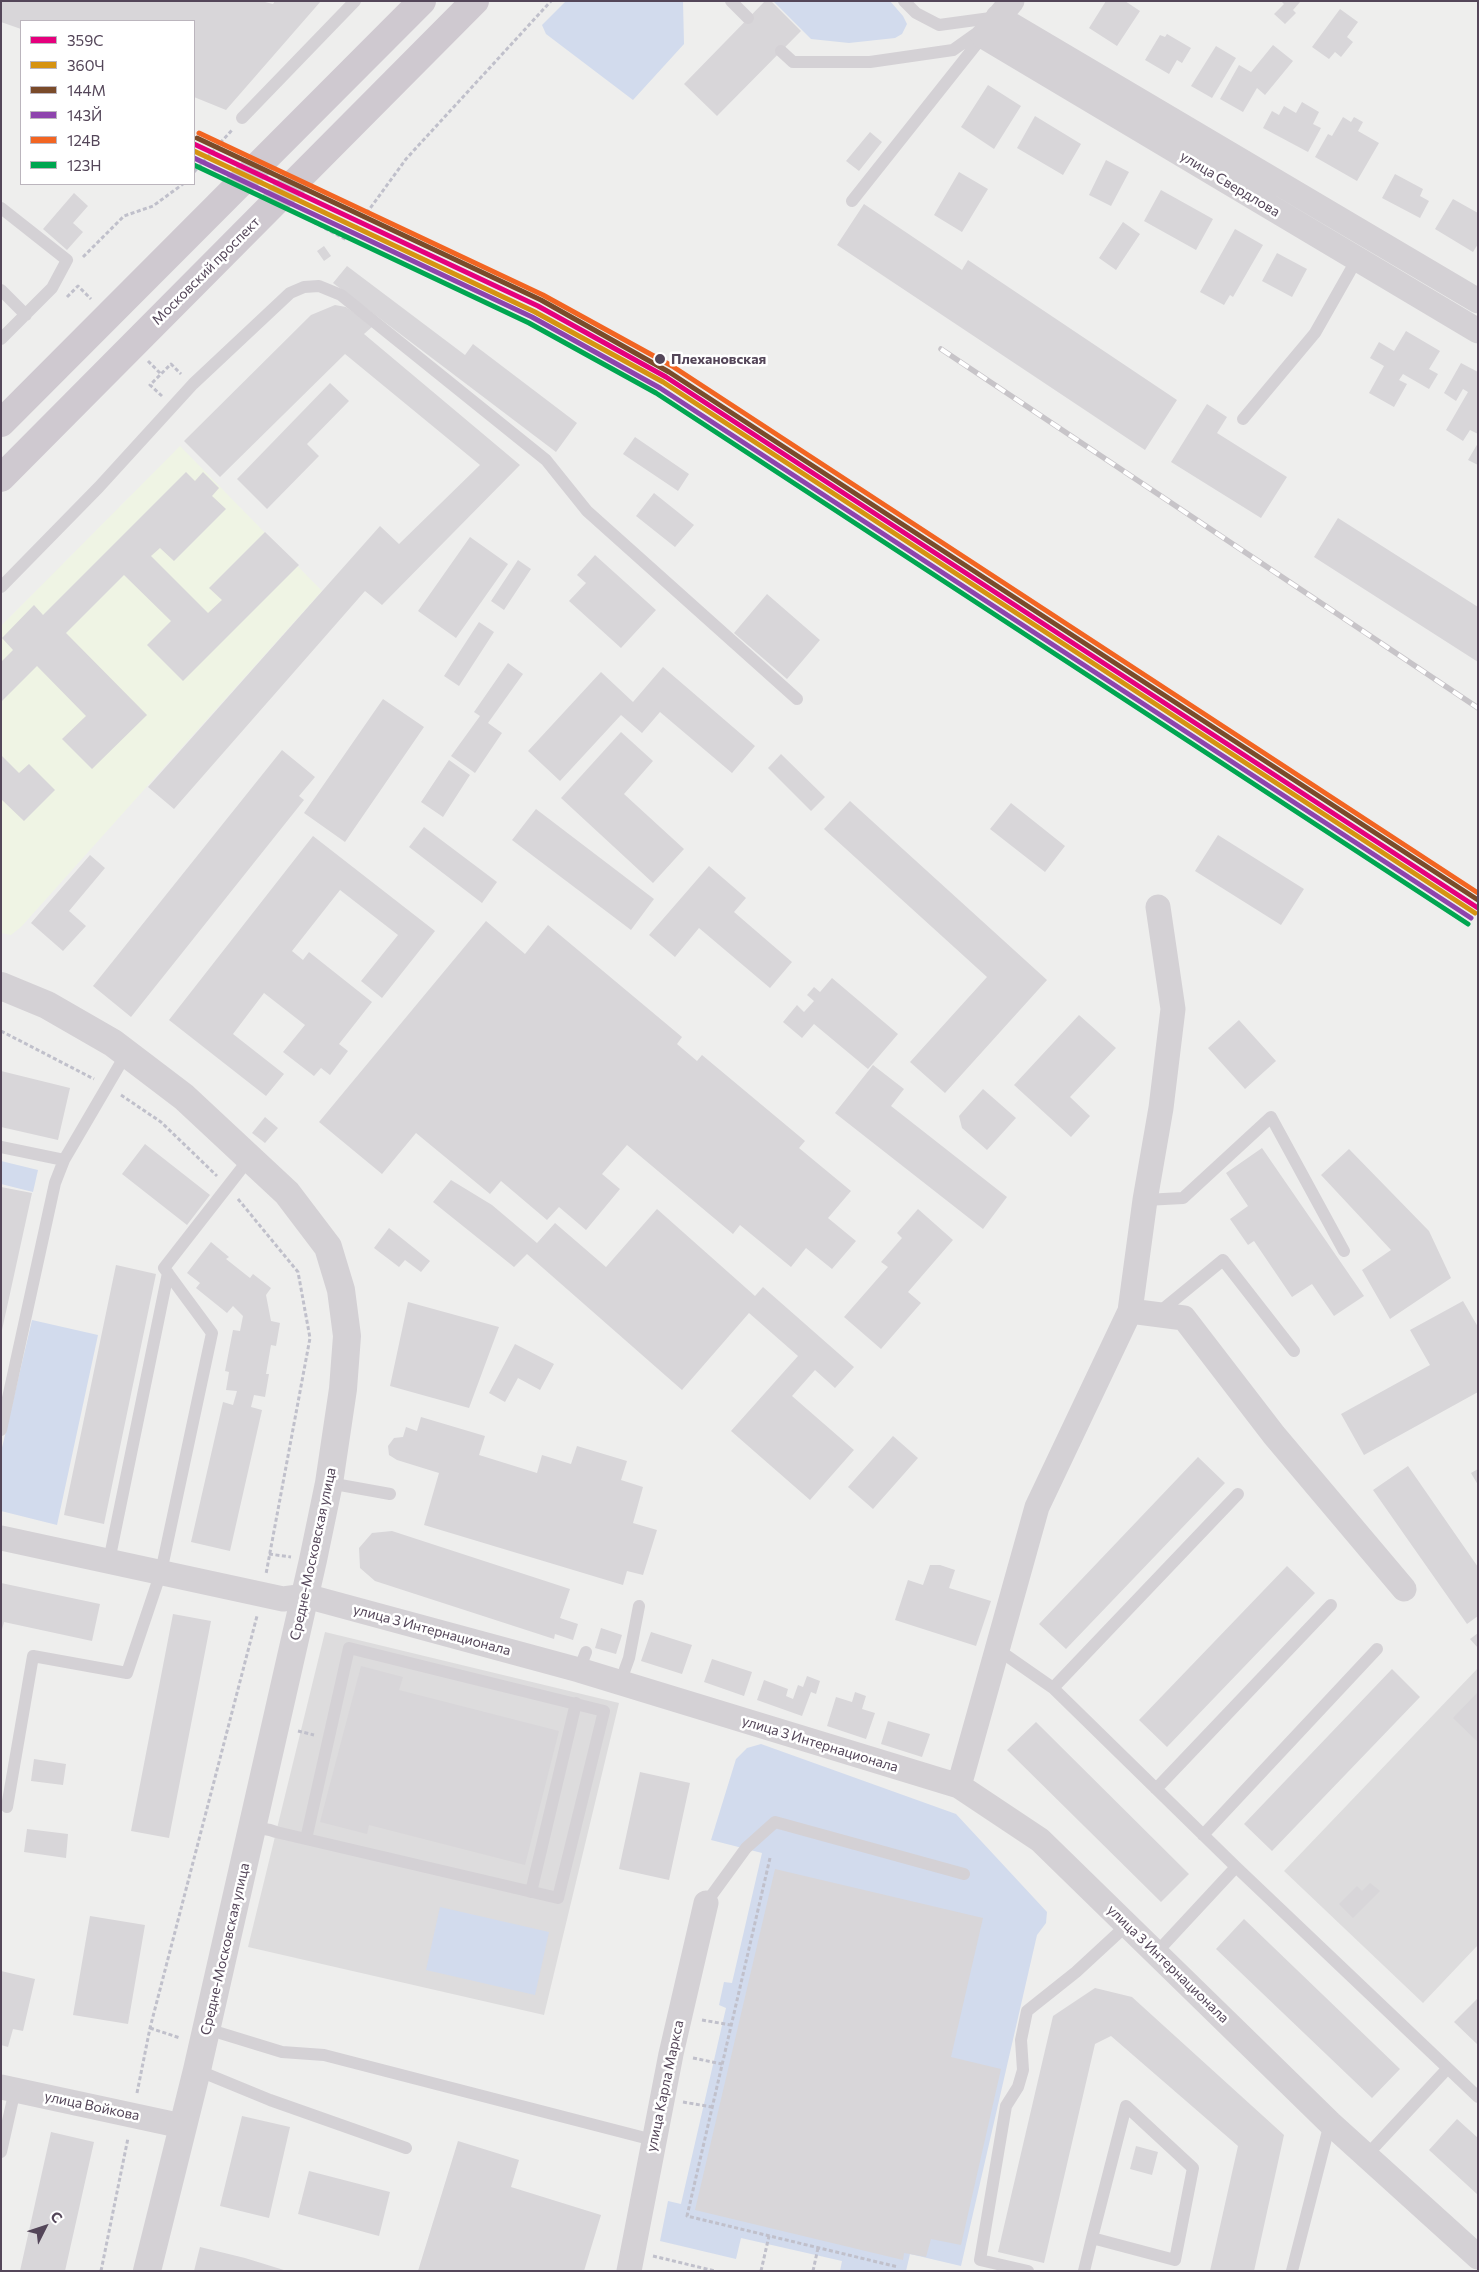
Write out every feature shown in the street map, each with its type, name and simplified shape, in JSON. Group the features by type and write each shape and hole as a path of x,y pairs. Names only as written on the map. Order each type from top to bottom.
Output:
{"main road":[{"path":"1,423 422,1"},
{"name":"Московский проспект","path":"1,478 475,1"}],"street":[{"name":"улица Свердлова","path":"998,18 1357,259 1478,331"},
{"name":"улица Свердлова","path":"998,18 1478,301"},
{"path":"959,1786 1037,1507 1130,1311 1145,1200 1161,1108 1173,1009 1158,907"},
{"name":"Средне-Московская улица","path":"1,986 47,1005 126,1054 184,1097 287,1193 328,1247 341,1290 347,1336 343,1389 329,1483 306,1596 207,2029 147,2271"},
{"path":"1130,1311 1184,1318 1274,1435 1404,1589"},
{"name":"улица 3 Интернационала","path":"1,1538 283,1599 306,1596 582,1661 620,1684 959,1786 1040,1840 1330,2123 1478,2257"},
{"name":"улица Карла Маркса","path":"631,2261 653,2140 706,1903"},
{"name":"улица Войкова","path":"8,2089 182,2126"}],"lane":[{"path":"242,118 355,1"},
{"path":"731,1 748,18"},
{"path":"904,1 916,13 938,25 998,18"},
{"path":"781,51 793,62 870,62 954,50 998,18"},
{"path":"852,201 998,18"},
{"path":"1,208 67,260 52,288 1,339"},
{"path":"1243,419 1314,333 1357,259"},
{"path":"1,586 99,487 193,384 290,293 304,287 320,286 341,295 546,460 587,511 797,700"},
{"path":"1,290 26,315"},
{"path":"1,1430 55,1183 64,1160 126,1054"},
{"path":"1145,1200 1183,1198 1271,1117 1344,1251"},
{"path":"1,1147 64,1160"},
{"path":"7,1807 33,1656 127,1673 161,1572 212,1333 164,1268 249,1159"},
{"path":"1157,1314 1223,1260 1294,1351"},
{"path":"109,1561 168,1273"},
{"path":"329,1483 390,1494"},
{"path":"1053,1688 1238,1494"},
{"path":"1156,1789 1331,1605"},
{"path":"620,1684 629,1658 639,1606"},
{"path":"253,1827 558,1898 604,1711 349,1648 306,1839"},
{"path":"1203,1835 1377,1649"},
{"path":"997,1650 1053,1688 1236,1868 1447,2069 1475,2089"},
{"path":"531,1892 576,1704"},
{"path":"706,1903 746,1848 775,1822 964,1874"},
{"path":"1156,1952 1236,1868"},
{"path":"1028,2271 980,2260 1006,2106 1018,2087 1023,2070 1021,2040 1027,2011 1076,1972 1128,1924"},
{"path":"207,2029 282,2052 324,2056 653,2140"},
{"path":"1366,2156 1447,2069"},
{"path":"197,2070 270,2100 406,2148"},
{"path":"1,2152 8,2089"},
{"path":"1084,2271 1092,2238 1126,2106 1193,2168 1175,2260 1092,2238"},
{"path":"1292,2271 1330,2123"}],"path":[{"path":"346,240 406,159 551,1"},
{"path":"195,171 242,118"},
{"path":"78,262 124,216 153,206 182,185"},
{"path":"64,301 78,286 88,296"},
{"path":"148,361 161,374"},
{"path":"150,385 171,364"},
{"path":"770,1858 687,2216 898,2267"},
{"path":"713,2022 731,2025"},
{"path":"703,2060 722,2064"},
{"path":"694,2104 712,2107"},
{"path":"760,2271 769,2236"},
{"path":"813,2271 818,2248"},
{"path":"631,2261 715,2271"}],"shaded area":[{"path":"566,1 683,1 684,44 633,100 546,34 542,25"},
{"path":"773,1 890,1 903,16 907,24 902,34 895,38 849,43 811,39"},
{"path":"180,446 322,591 21,927 11,935 1,933 1,626"},
{"path":"1,1161 38,1170 33,1192 1,1184"},
{"path":"32,1320 98,1335 57,1525 1,1511 1,1452"},
{"path":"325,1632 619,1703 544,2015 248,1947"},
{"path":"1478,1668 1478,1945 1423,2003 1284,1871"},
{"path":"761,1744 956,1814 1047,1912 1046,1923 1037,1935 961,2266 910,2254 906,2271 840,2271 842,2261 741,2238 736,2259 660,2241 668,2201 681,2204 726,2008 719,2005 724,1982 732,1983 762,1853 711,1840 736,1759 747,1748"},
{"path":"440,1907 549,1932 535,1995 426,1970"}],"building":[{"path":"1,1 261,1 273,4 275,1 321,1 226,110 195,97 195,20 20,20 20,29 1,22"},
{"path":"765,1 771,1 801,31 717,116 684,84"},
{"path":"1106,1 1125,1 1140,11 1117,46 1089,28"},
{"path":"1281,1 1301,1 1293,10 1296,13 1285,24 1274,14 1284,4"},
{"path":"1340,9 1358,22 1347,37 1353,42 1341,57 1335,52 1329,59 1312,47"},
{"path":"1167,34 1191,48 1182,63 1177,60 1169,74 1145,60 1160,35 1165,37"},
{"path":"1273,45 1293,61 1265,95 1257,88 1243,112 1220,99 1239,65 1251,72"},
{"path":"1216,46 1236,58 1212,98 1191,86"},
{"path":"988,85 1021,106 994,149 961,127"},
{"path":"1302,102 1319,112 1313,124 1321,128 1308,152 1263,128 1272,111 1279,115 1284,106 1296,113"},
{"path":"1035,116 1081,144 1063,175 1017,148"},
{"path":"1343,117 1351,122 1354,117 1363,122 1358,131 1379,143 1357,181 1315,157 1328,134 1332,136"},
{"path":"870,132 882,142 859,171 846,161"},
{"path":"1106,160 1129,172 1111,206 1089,195"},
{"path":"959,172 988,189 962,232 934,215"},
{"path":"1395,174 1423,189 1420,196 1429,201 1420,218 1382,198"},
{"path":"1161,190 1213,219 1196,250 1144,221"},
{"path":"74,193 88,206 73,223 83,232 67,250 43,229"},
{"path":"1453,199 1478,213 1478,244 1473,252 1435,229"},
{"path":"864,204 962,270 968,260 1177,400 1145,450 837,245"},
{"path":"1123,222 1140,234 1116,270 1099,258"},
{"path":"1235,229 1263,245 1233,297 1230,295 1224,305 1200,292"},
{"path":"324,246 331,256 324,261 317,251"},
{"path":"1277,253 1307,269 1292,297 1262,281"},
{"path":"347,266 465,355 473,344 577,423 556,452 333,283"},
{"path":"335,305 346,307 373,326 364,334 520,465 382,605 365,591 174,809 148,787 380,526 399,544 480,465 345,354 220,477 184,441 311,315"},
{"path":"1406,331 1440,351 1429,369 1438,374 1429,389 1403,374 1399,380 1407,384 1394,407 1369,393 1384,366 1370,358 1379,342 1394,351"},
{"path":"1461,363 1478,372 1478,434 1470,430 1463,441 1446,430 1468,392 1463,389 1456,401 1444,393"},
{"path":"330,383 349,401 307,444 319,456 267,509 237,479"},
{"path":"1207,404 1227,417 1217,433 1287,477 1261,518 1171,462"},
{"path":"635,437 689,474 678,491 623,454"},
{"path":"1478,443 1478,465 1468,460"},
{"path":"186,472 195,481 203,472 219,488 212,496 226,509 174,561 160,548 151,556 208,613 222,600 209,588 265,532 299,565 183,681 147,645 171,621 124,575 66,633 147,715 92,769 62,739 86,716 37,666 1,702 1,662 13,650 2,638 34,605 43,615"},
{"path":"654,493 694,525 675,547 636,516"},
{"path":"1338,518 1478,607 1478,662 1314,557"},
{"path":"470,537 508,564 456,638 418,611"},
{"path":"595,555 656,610 621,648 569,601 586,583 577,575"},
{"path":"518,560 531,569 504,610 491,601"},
{"path":"767,594 820,640 787,679 734,633"},
{"path":"479,622 494,632 459,686 444,676"},
{"path":"508,663 523,674 488,723 502,733 475,773 451,756 480,716 474,712"},
{"path":"663,667 755,746 732,773 660,712 642,733 621,715 560,781 528,751 601,672 633,702"},
{"path":"383,699 424,727 345,842 304,813"},
{"path":"621,732 653,761 624,794 684,849 653,883 561,798"},
{"path":"282,750 315,777 299,796 304,800 131,1017 93,986"},
{"path":"781,754 825,797 811,811 768,768"},
{"path":"1,755 19,773 29,764 55,790 24,821 1,799"},
{"path":"449,760 470,775 443,817 421,802"},
{"path":"850,801 1047,980 945,1093 910,1062 987,977 824,829"},
{"path":"1011,803 1065,846 1045,872 990,829"},
{"path":"536,809 654,899 631,930 512,840"},
{"path":"424,827 497,882 482,903 409,847"},
{"path":"1218,835 1304,889 1281,925 1195,871"},
{"path":"313,836 435,931 382,998 361,981 398,935 340,890 292,951 303,960 309,952 372,1002 339,1044 348,1051 330,1075 321,1068 314,1076 283,1052 305,1025 264,993 233,1034 284,1074 266,1096 169,1020"},
{"path":"90,855 105,868 69,911 86,926 63,951 31,923"},
{"path":"709,866 746,898 734,912 792,962 770,988 699,928 675,957 649,935"},
{"path":"486,921 525,954 548,925 682,1037 677,1044 697,1061 702,1055 805,1141 799,1148 851,1191 828,1218 856,1241 832,1269 806,1248 791,1267 740,1225 733,1234 627,1145 602,1174 620,1189 586,1230 559,1207 547,1220 501,1181 490,1194 416,1133 382,1174 319,1122"},
{"path":"832,978 898,1034 868,1069 814,1024 802,1038 783,1022 797,1005 804,1012 814,1001 807,995 814,987 820,992"},
{"path":"1079,1015 1116,1048 1070,1097 1090,1116 1071,1137 1014,1085"},
{"path":"1239,1020 1276,1061 1245,1089 1208,1048"},
{"path":"873,1065 904,1089 891,1106 1007,1197 983,1229 835,1113"},
{"path":"1,1071 70,1088 58,1140 1,1127"},
{"path":"983,1089 1016,1118 987,1150 962,1128 959,1116"},
{"path":"265,1117 278,1128 265,1143 252,1133"},
{"path":"145,1144 210,1195 187,1225 122,1174"},
{"path":"1262,1148 1364,1296 1334,1316 1312,1284 1292,1297 1254,1241 1248,1245 1230,1219 1248,1206 1226,1173"},
{"path":"1349,1149 1429,1231 1451,1278 1390,1319 1362,1270 1391,1250 1321,1175"},
{"path":"451,1180 492,1205 537,1243 555,1223 606,1267 657,1209 755,1296 763,1287 854,1367 835,1388 815,1370 792,1396 854,1450 810,1500 731,1431 798,1356 749,1313 682,1390 527,1254 514,1267 433,1202"},
{"path":"1,1187 32,1193 2,1330 1,1330"},
{"path":"918,1209 953,1240 908,1292 921,1303 881,1349 844,1317 888,1267 881,1262 902,1238 897,1233"},
{"path":"389,1228 430,1261 421,1272 405,1260 399,1267 374,1248"},
{"path":"211,1242 229,1257 226,1259 250,1278 253,1274 271,1288 266,1295 271,1321 280,1323 276,1346 271,1345 266,1374 269,1374 265,1397 254,1395 251,1407 262,1410 230,1551 191,1542 223,1402 233,1405 237,1391 226,1390 229,1372 225,1371 233,1330 240,1331 243,1316 233,1306 227,1313 196,1288 200,1283 187,1273"},
{"path":"116,1265 156,1274 104,1524 64,1515"},
{"path":"1463,1301 1478,1327 1478,1392 1364,1455 1341,1414 1430,1365 1410,1330"},
{"path":"408,1302 499,1327 469,1408 390,1386"},
{"path":"515,1344 554,1364 540,1390 518,1378 505,1402 489,1393"},
{"path":"421,1417 485,1436 479,1455 537,1473 542,1455 571,1464 577,1446 627,1461 621,1480 643,1487 633,1523 657,1530 643,1575 627,1571 623,1585 424,1525 439,1473 397,1460 389,1455 388,1446 394,1438 403,1437 406,1427 417,1431"},
{"path":"893,1436 918,1458 873,1509 848,1487"},
{"path":"1198,1457 1225,1483 1066,1649 1039,1624"},
{"path":"1408,1466 1478,1567 1478,1616 1467,1624 1373,1490"},
{"path":"1478,1469 1478,1485 1471,1473"},
{"path":"392,1531 570,1589 560,1618 578,1624 573,1640 555,1634 554,1639 375,1581 360,1568 359,1548 372,1533"},
{"path":"930,1565 940,1565 955,1570 949,1588 991,1601 976,1646 895,1620 908,1580 923,1585"},
{"path":"1287,1566 1315,1593 1167,1747 1139,1720"},
{"path":"1,1583 100,1604 92,1641 4,1622 1,1633"},
{"path":"173,1614 211,1621 169,1838 131,1831"},
{"path":"601,1628 622,1635 616,1654 595,1648"},
{"path":"651,1632 692,1645 682,1674 641,1661"},
{"path":"1478,1633 1478,1648 1470,1639"},
{"path":"712,1659 752,1672 744,1696 704,1682"},
{"path":"361,1666 403,1677 399,1690 559,1731 525,1865 369,1825 367,1834 320,1822"},
{"path":"1392,1669 1420,1697 1272,1851 1244,1824"},
{"path":"807,1676 820,1681 816,1694 811,1692 802,1716 757,1700 764,1680 788,1689 786,1696 793,1699 798,1685 803,1687"},
{"path":"855,1692 866,1696 862,1709 875,1713 866,1739 827,1726 836,1697 852,1702"},
{"path":"1478,1692 1478,1742 1453,1718"},
{"path":"888,1721 930,1734 922,1757 881,1744"},
{"path":"1036,1722 1189,1874 1161,1902 1007,1750"},
{"path":"34,1759 66,1764 63,1785 31,1781"},
{"path":"640,1772 690,1783 669,1880 619,1869"},
{"path":"27,1829 68,1834 66,1858 24,1852"},
{"path":"775,1869 983,1918 951,2057 1001,2069 961,2245 931,2239 926,2257 904,2253 903,2260 695,2210"},
{"path":"1370,1883 1380,1891 1353,1918 1339,1904 1357,1886 1362,1891"},
{"path":"90,1916 145,1925 128,2024 73,2015"},
{"path":"1244,1919 1400,2069 1372,2098 1216,1949"},
{"path":"1,1971 35,1979 23,2031 13,2029 8,2047 1,2045"},
{"path":"1095,1988 1132,1997 1284,2135 1254,2271 1210,2271 1238,2146 1111,2036 1095,2044 1044,2263 998,2252 1053,2016"},
{"path":"1478,1998 1478,2045 1454,2022"},
{"path":"242,2116 290,2127 269,2218 220,2206"},
{"path":"1457,2119 1478,2138 1478,2195 1429,2150"},
{"path":"51,2132 94,2142 65,2271 20,2271"},
{"path":"458,2141 519,2160 511,2187 601,2215 584,2271 418,2271"},
{"path":"1136,2146 1158,2152 1152,2175 1130,2169"},
{"path":"309,2171 390,2192 379,2236 298,2214"},
{"path":"200,2247 245,2258 287,2271 194,2271"}],"railway":[{"path":"941,349 1478,708"}],"transit line":[{"name":"124В","path":"199,133 543,295 672,366 1478,893"},
{"name":"144М","path":"197,138 541,300 669,372 1478,900"},
{"name":"359С","path":"195,144 538,306 666,377 1478,908"},
{"name":"360Ч","path":"195,151 535,312 663,382 1475,913"},
{"name":"143Й","path":"195,158 532,317 660,388 1471,918"},
{"name":"123Н","path":"195,165 529,323 656,393 1468,924"}],"place":[{"name":"Плехановская","path":"660,359"}]}
